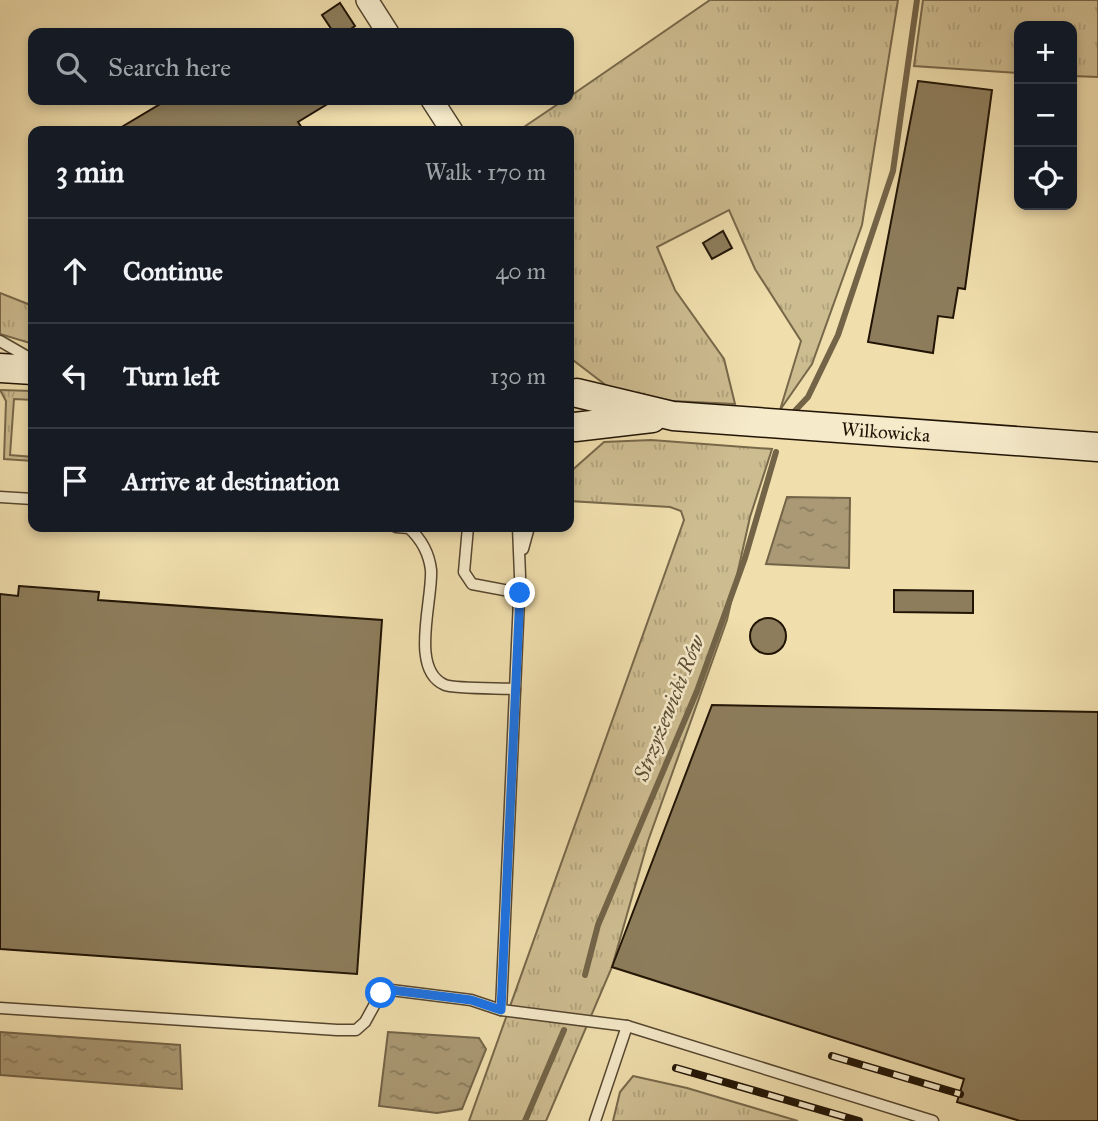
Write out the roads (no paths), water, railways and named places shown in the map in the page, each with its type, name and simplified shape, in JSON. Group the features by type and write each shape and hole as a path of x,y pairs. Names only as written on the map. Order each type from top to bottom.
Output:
{"main road":[{"path":"0,368 28,370"},
{"name":"Wilkowicka","path":"574,385 673,416 1098,447"},
{"path":"574,389 579,409 574,425"},
{"name":"Wilkowicka","path":"574,432 673,416"}],"street":[{"path":"367,0 385,28"},
{"path":"435,105 449,126"}],"lane":[{"path":"0,341 28,357"},
{"path":"0,497 28,499"},
{"path":"413,532 422,540 431,569 425,655 432,675 446,685 515,689"},
{"path":"468,532 464,572 472,584 520,593"},
{"path":"501,1010 520,593 519,532"},
{"path":"521,555 527,532"},
{"path":"0,1008 356,1030 365,1022 381,993 391,990 471,1000 501,1010 627,1026 933,1121"},
{"path":"595,1121 627,1026"}],"water":[{"path":"787,497 850,498 849,568 766,564"},
{"path":"0,1032 180,1045 182,1089 0,1075"},
{"path":"388,1032 479,1038 486,1049 462,1109 437,1113 379,1106"}],"waterway":[{"name":"Strzyżewicki Rów","path":"791,415 808,397 838,335 893,171 917,0"},
{"name":"Strzyżewicki Rów","path":"585,975 598,925 697,691 745,558 776,452"},
{"name":"Strzyżewicki Rów","path":"525,1121 564,1030"}],"railway":[{"path":"832,1056 960,1094"},
{"path":"676,1068 859,1121"}]}
